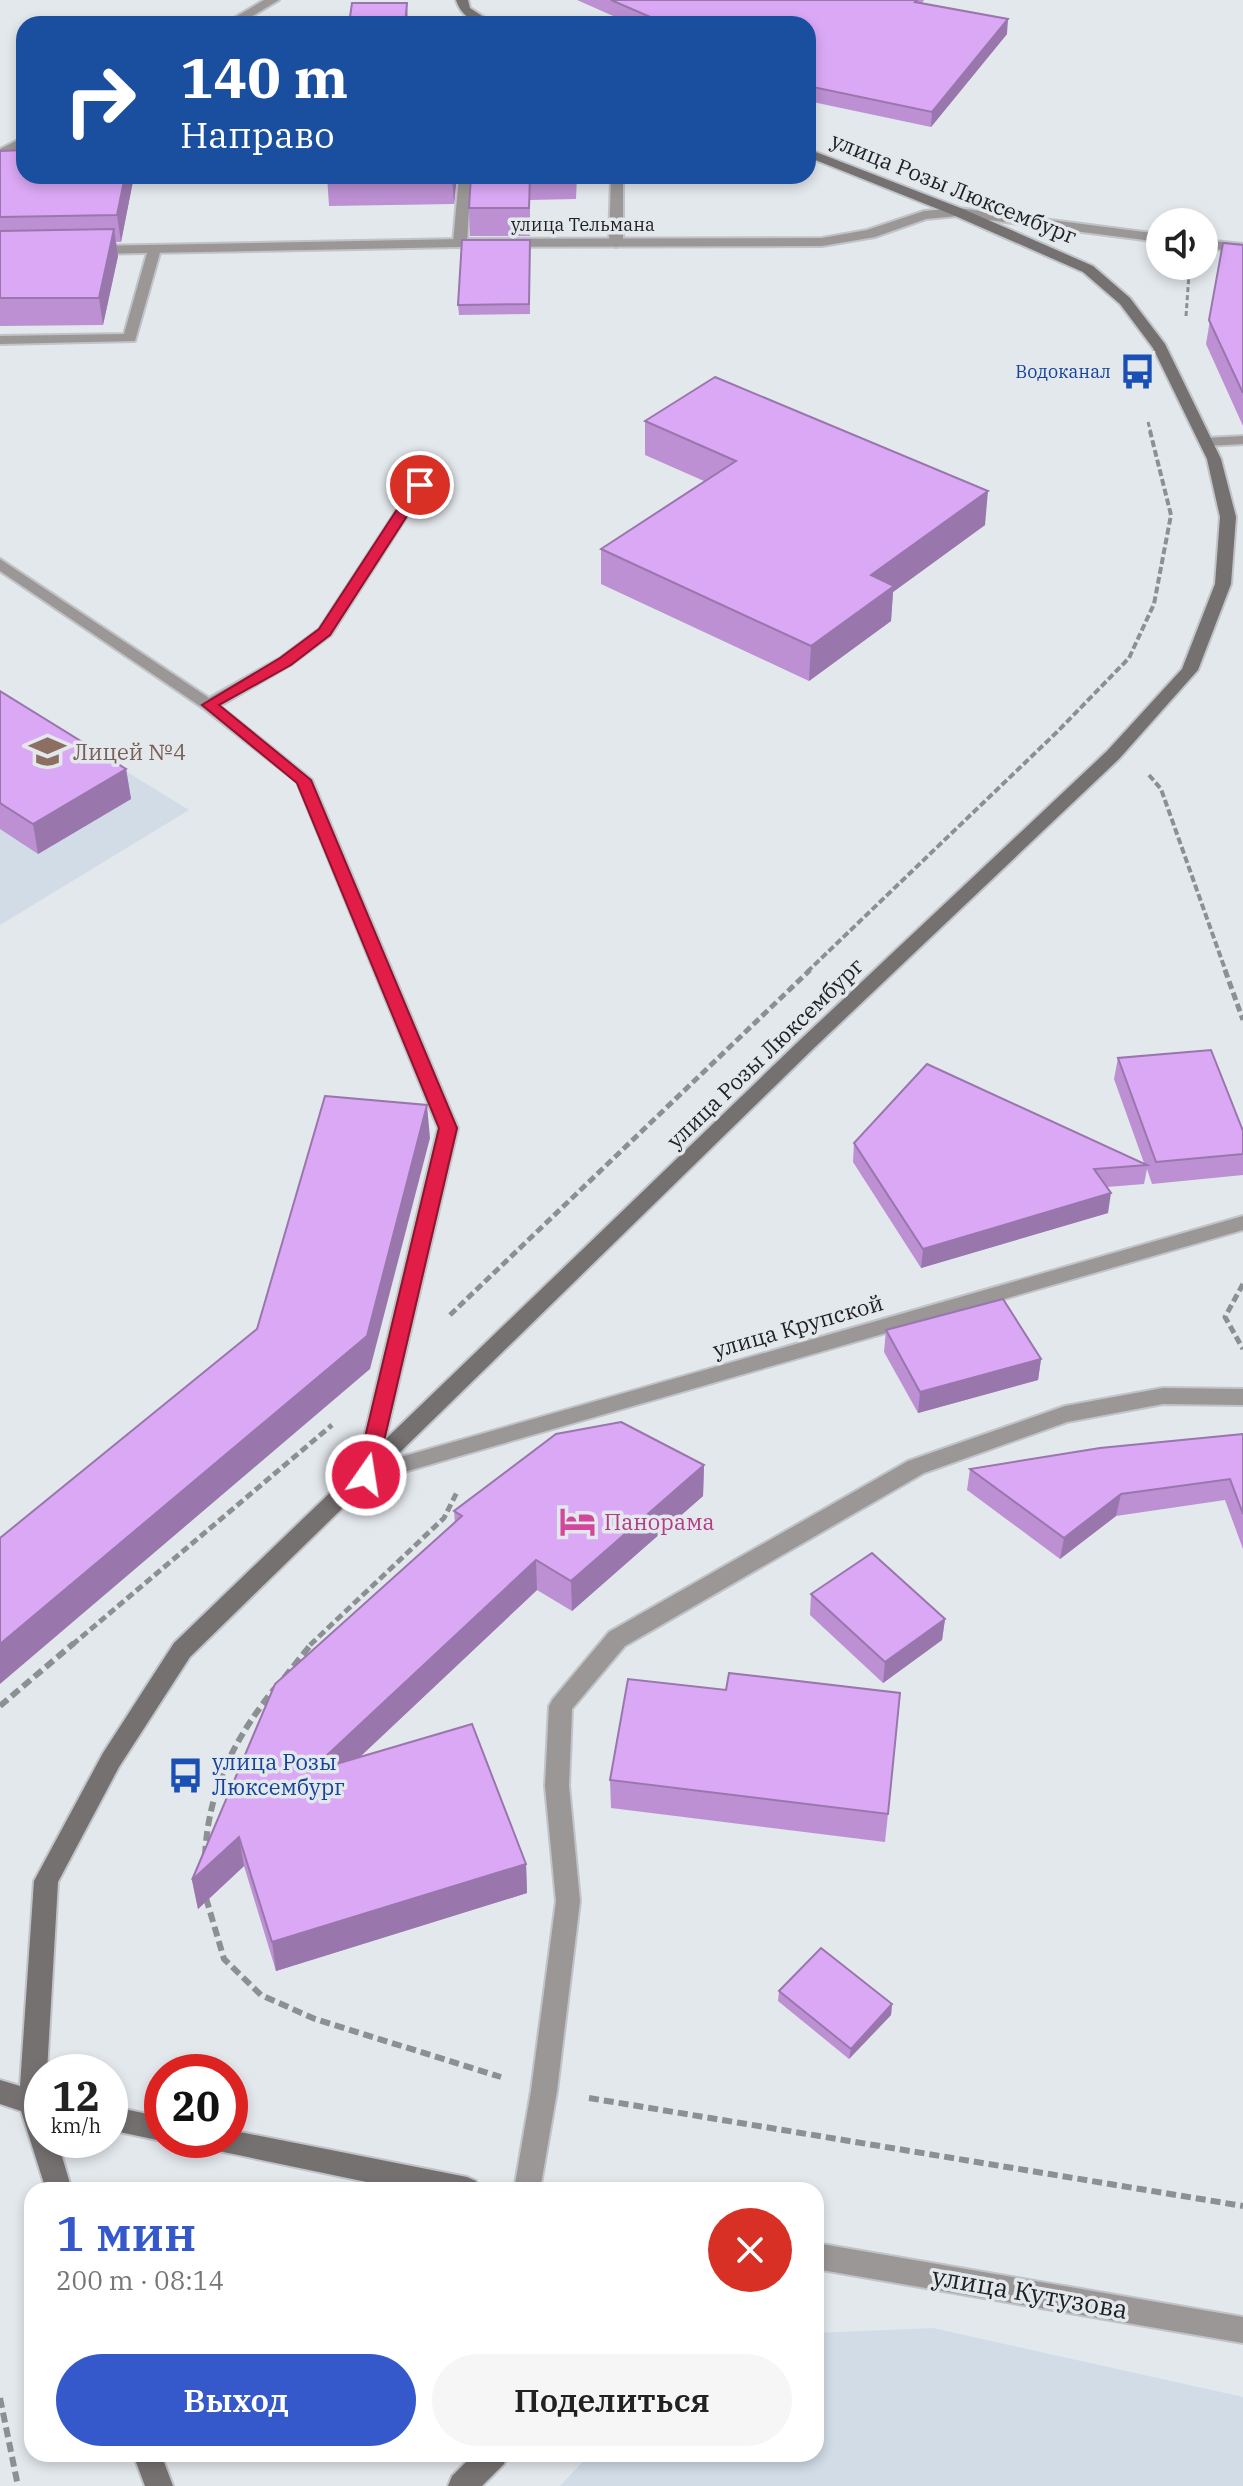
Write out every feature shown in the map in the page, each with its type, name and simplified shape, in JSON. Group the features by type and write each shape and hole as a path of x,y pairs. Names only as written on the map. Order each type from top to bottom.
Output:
{"street":[{"path":"244,16 273,0"},
{"path":"462,0 465,10 475,16"},
{"name":"улица Розы Люксембург","path":"39,2054 46,1881 111,1760 182,1650 366,1475 807,1044 1113,755 1190,670 1223,584 1228,517 1214,459 1160,347 1125,301 1088,269 958,212 816,156"},
{"path":"460,243 464,184"},
{"path":"616,243 617,184"},
{"name":"улица Тельмана","path":"77,250 460,243 822,242 870,234 924,215 958,212 1146,236"},
{"path":"1218,245 1243,248"},
{"path":"0,340 130,338 154,249"},
{"path":"1206,442 1243,440"},
{"path":"209,705 286,661 325,632 420,485"},
{"path":"0,564 209,705 304,780 448,1128 366,1475"},
{"name":"улица Крупской","path":"366,1475 1243,1223"},
{"path":"528,2182 544,2091 568,1901 557,1786 561,1706 617,1639 916,1467 1065,1414 1163,1396 1243,1397"},
{"path":"0,2092 24,2100"},
{"path":"248,2146 427,2182"},
{"path":"49,2158 57,2182"},
{"name":"улица Кутузова","path":"824,2257 1243,2330"},
{"path":"150,2462 159,2486"},
{"path":"462,2486 486,2462"}],"path":[{"path":"390,1372 1057,732 1129,658 1154,604 1171,515 1147,419"},
{"path":"1148,774 1161,789 1243,1020"},
{"path":"1243,1284 1225,1317 1243,1349"},
{"path":"0,1706 333,1424"},
{"path":"0,2398 18,2486"}],"shaded area":[{"name":"Лицей №4","path":"0,694 189,810 0,925"},
{"path":"933,2328 1243,2397 1243,2486 560,2486 582,2462 824,2462 824,2333"}],"building":[{"path":"611,0 917,0 915,2 1008,19 932,112 816,88 816,16 648,16"},
{"path":"352,3 407,3 406,16 350,16"},
{"path":"16,150 16,184 123,184 117,215 0,217 0,151"},
{"path":"470,184 530,184 529,208 469,208"},
{"path":"114,229 99,298 0,298 0,231"},
{"path":"462,240 530,240 529,304 458,305"},
{"path":"1223,243 1243,245 1243,393 1209,320"},
{"path":"715,377 988,491 871,575 894,586 811,646 601,549 736,461 645,421"},
{"path":"0,691 126,769 33,824 0,803"},
{"path":"1211,1050 1243,1131 1243,1154 1156,1162 1118,1058"},
{"path":"927,1064 1147,1165 1094,1169 1111,1193 923,1249 854,1143"},
{"path":"325,1096 427,1105 367,1336 0,1644 0,1538 257,1329"},
{"path":"1003,1299 1041,1359 920,1392 886,1330"},
{"path":"621,1422 704,1465 571,1581 536,1560 309,1772 472,1724 526,1864 272,1942 239,1837 192,1880 275,1684 462,1516 454,1511 556,1434"},
{"path":"1243,1434 1243,1514 1230,1479 1121,1494 1064,1538 970,1469 1100,1448"},
{"path":"872,1553 945,1619 885,1662 811,1594"},
{"path":"729,1673 900,1693 888,1814 610,1780 628,1679 726,1690"},
{"path":"821,1948 892,2004 851,2049 779,1991"}],"place":[{"name":"Водоканал","path":"1137,372"},
{"name":"Лицей №4","path":"47,752"},
{"name":"Панорама","path":"578,1522"},
{"name":"улица Розы Люксембург","path":"186,1775"}],"route":[{"path":"366,1475 448,1128 304,780 209,705 286,661 325,632 420,485"}]}
